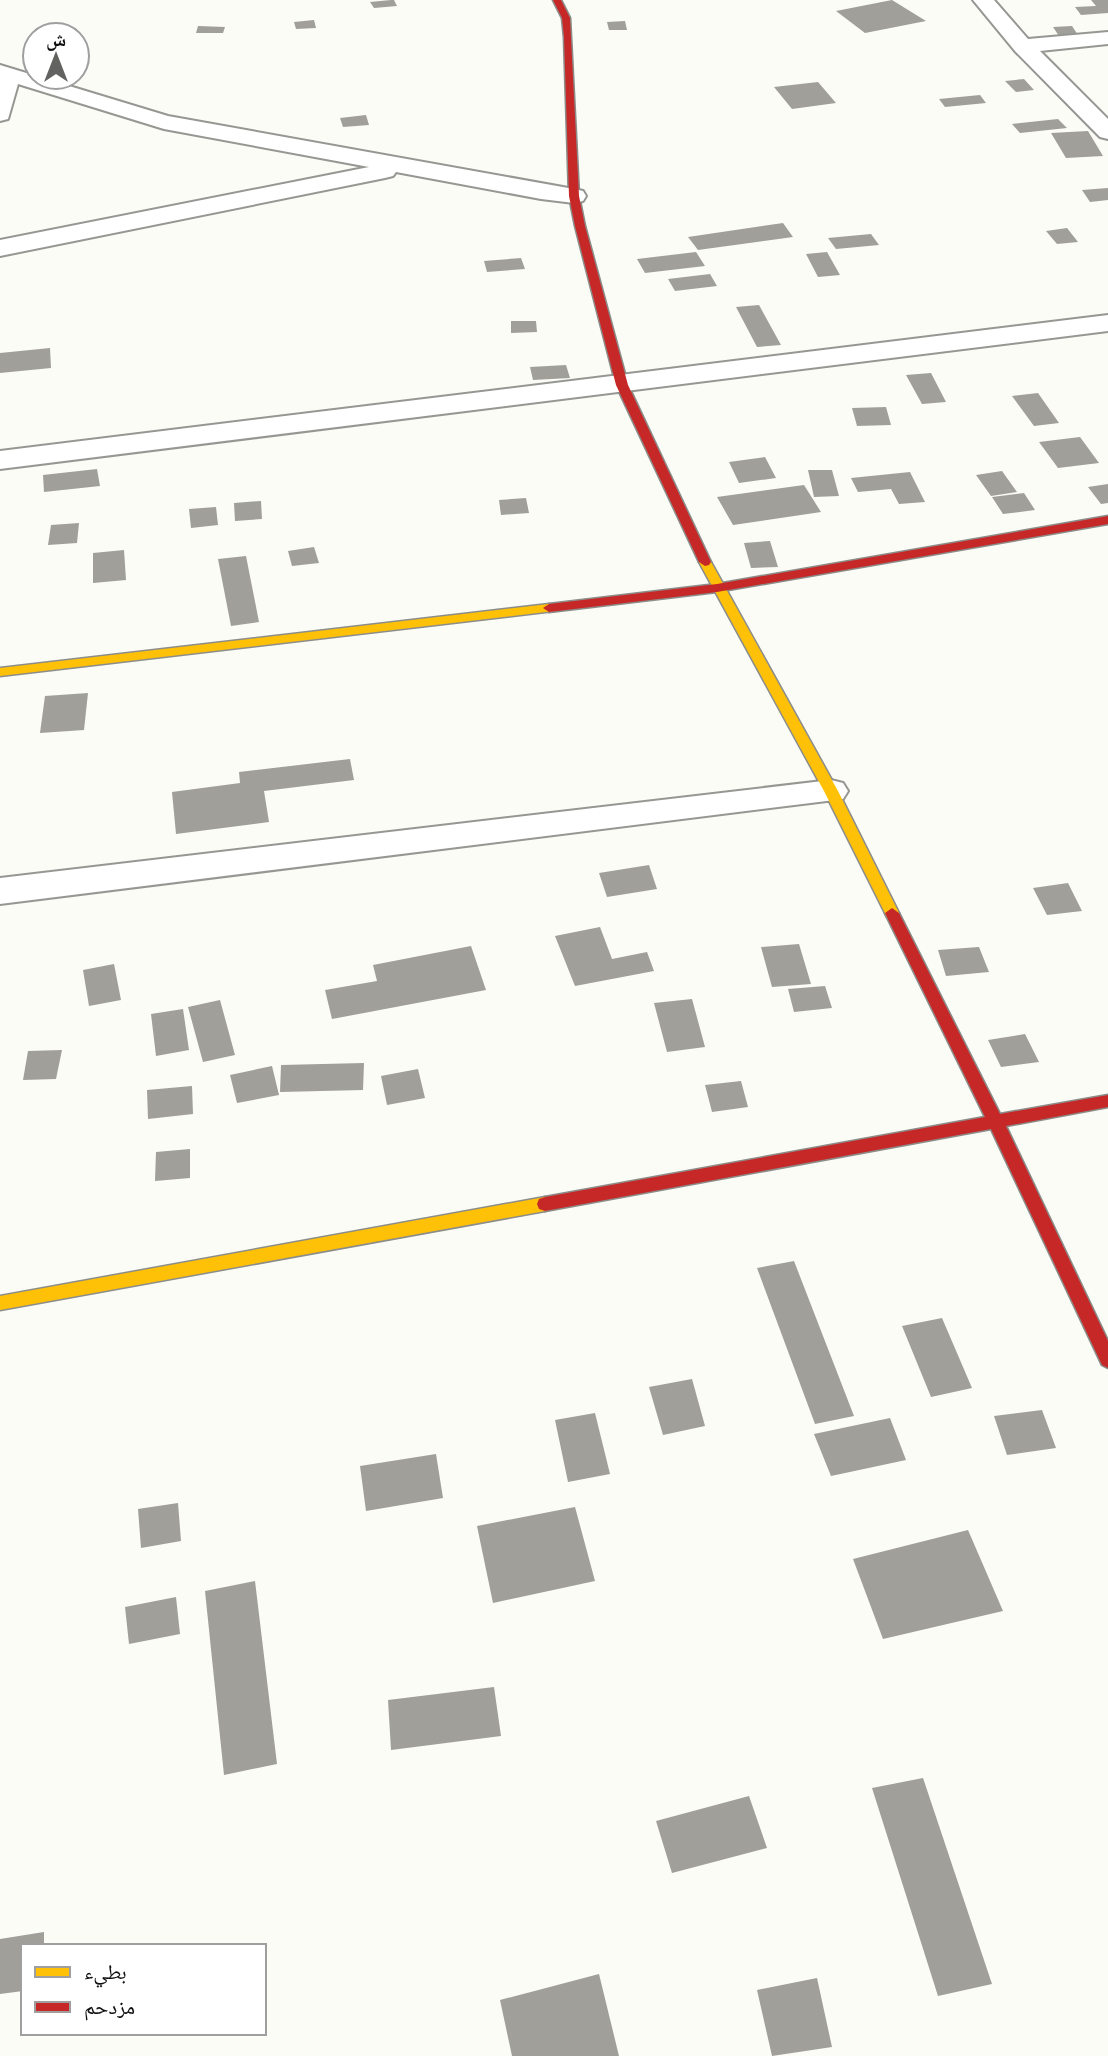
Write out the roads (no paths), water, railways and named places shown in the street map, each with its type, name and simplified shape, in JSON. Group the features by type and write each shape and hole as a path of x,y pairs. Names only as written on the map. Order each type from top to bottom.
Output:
{"street":[{"path":"557,0 566,18 568,37 574,195 622,385 717,589 831,791 996,1122 1108,1360"},
{"path":"983,0 1023,46 1108,132"},
{"path":"1023,46 1108,38"},
{"path":"0,114 5,73 164,122 541,192 574,195"},
{"path":"0,248 404,167"},
{"path":"0,460 1108,323"},
{"path":"0,673 717,589 1108,520"},
{"path":"0,891 831,791"},
{"path":"0,1303 1108,1101"}]}
